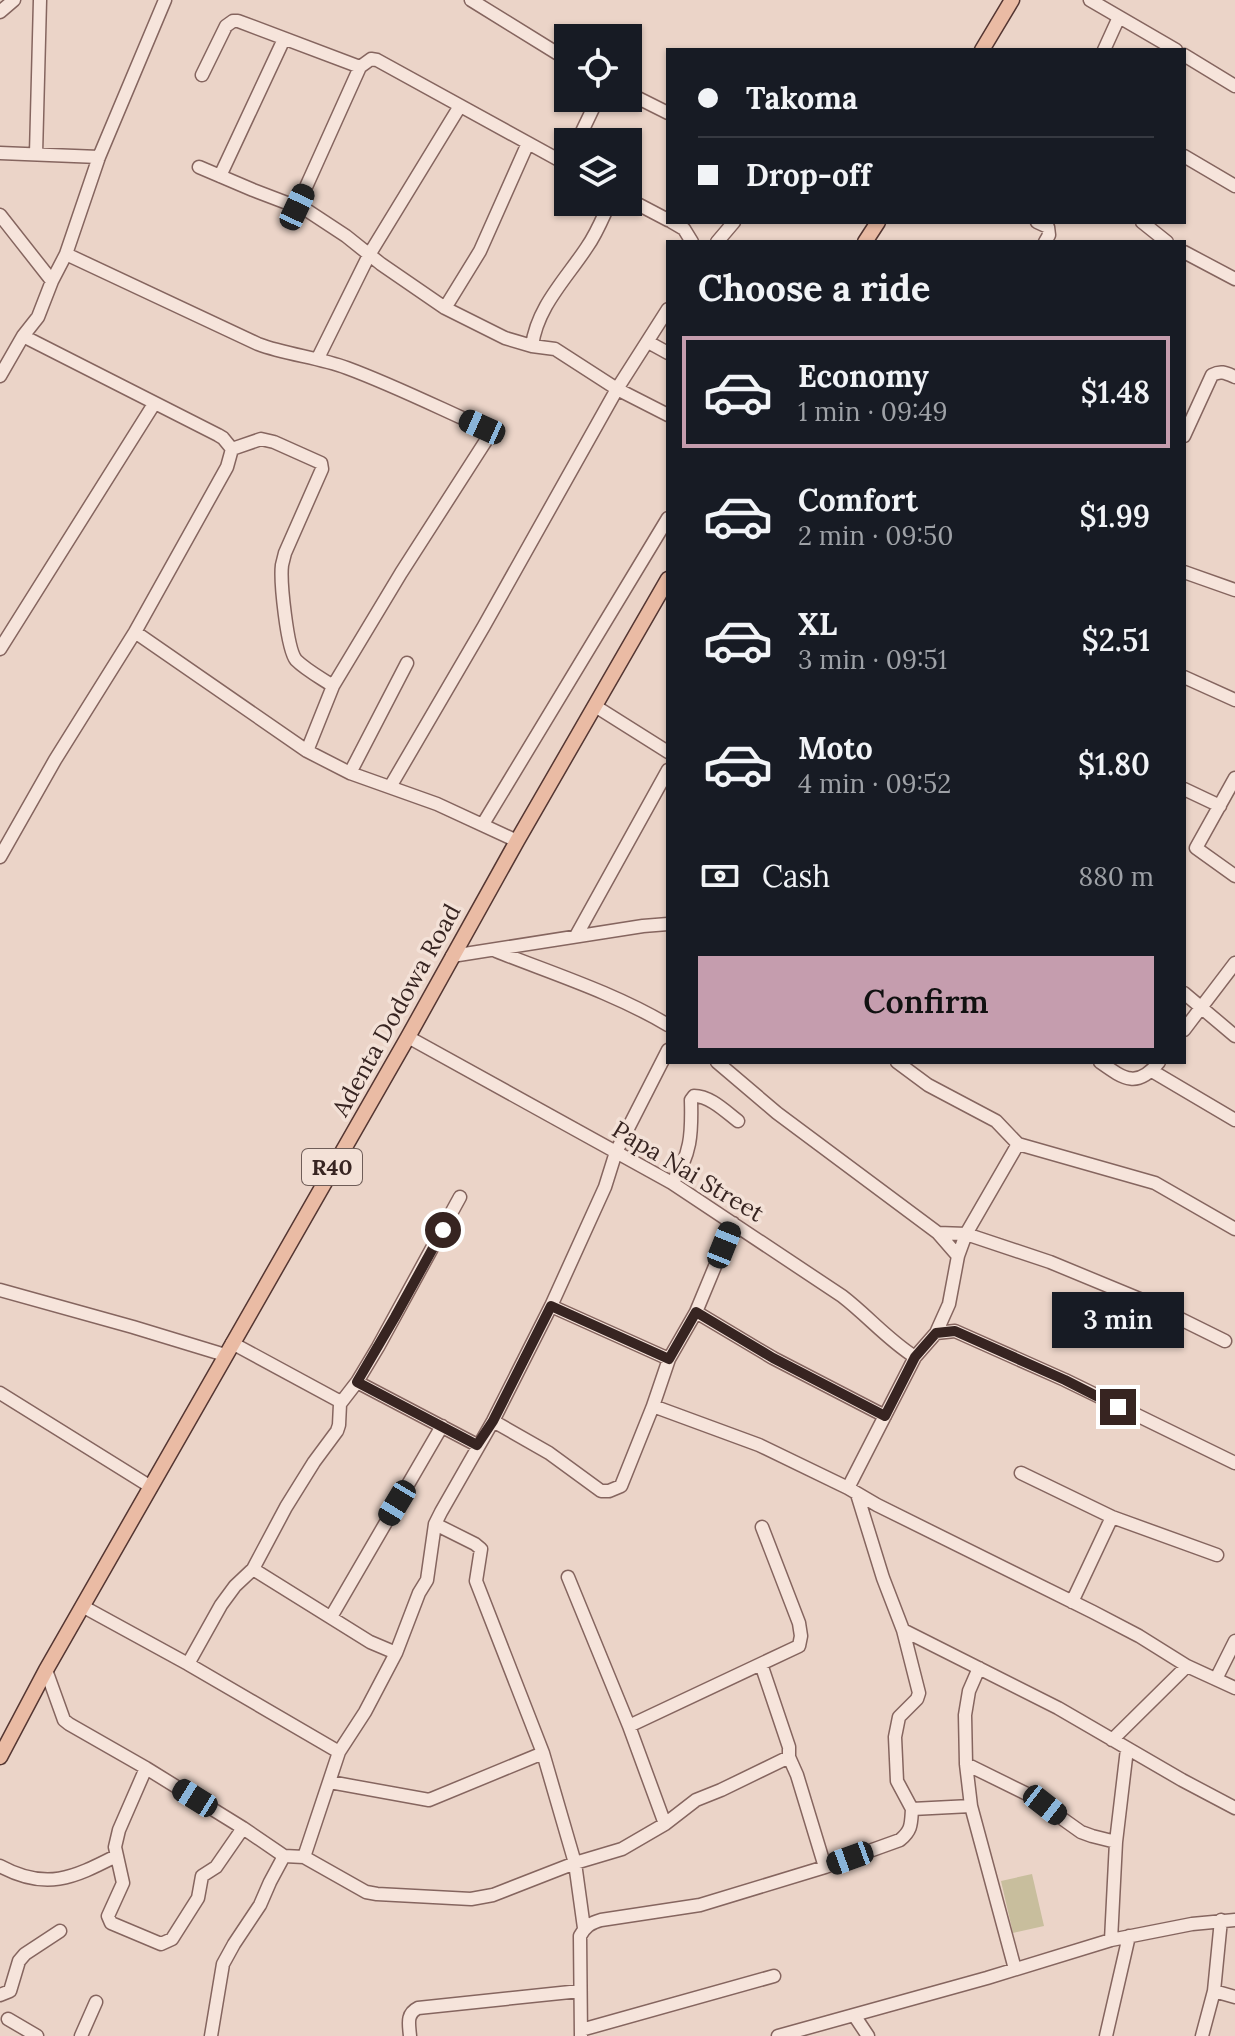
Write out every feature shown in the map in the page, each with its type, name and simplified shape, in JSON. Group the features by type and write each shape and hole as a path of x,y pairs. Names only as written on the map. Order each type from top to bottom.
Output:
{"main road":[{"path":"983,48 1012,0"},
{"name":"Adenta Dodowa Road","path":"0,1757 82,1606 666,582"}],"street":[{"path":"0,12 14,0"},
{"path":"36,154 40,0"},
{"path":"0,374 38,317 66,254 99,157 165,0"},
{"path":"471,0 554,51"},
{"path":"1090,0 1173,48"},
{"path":"1105,48 1119,17"},
{"path":"202,75 226,26 238,21 360,67"},
{"path":"220,176 284,39"},
{"path":"1186,56 1235,86"},
{"path":"297,207 360,67 371,59 554,156"},
{"path":"642,100 666,112"},
{"path":"318,358 369,255 460,106"},
{"path":"445,308 480,251 528,143"},
{"path":"0,153 99,157"},
{"path":"1186,157 1235,186"},
{"path":"199,167 325,221 445,308 505,338 555,349 617,389 666,414"},
{"path":"642,206 666,219"},
{"path":"0,215 52,281"},
{"path":"532,346 534,332 549,301 587,248 603,216"},
{"path":"675,224 684,229 691,240"},
{"path":"719,240 732,224"},
{"path":"1041,224 1048,227 1046,240"},
{"path":"1144,224 1162,240"},
{"path":"1186,253 1235,279"},
{"path":"66,254 258,344 349,368 482,427 487,432 487,439 333,686 307,751"},
{"path":"390,787 617,389 666,312"},
{"path":"23,336 223,438 232,449"},
{"path":"648,342 666,352"},
{"path":"1186,432 1212,375 1224,372 1235,377"},
{"path":"0,649 154,404"},
{"path":"232,449 261,439 321,463 322,469 285,553 282,578 292,653 295,659 333,686"},
{"path":"0,857 55,760 135,632 227,467 232,449"},
{"path":"483,824 666,521"},
{"path":"1186,573 1235,590"},
{"path":"135,632 307,751 350,773 437,804 517,841"},
{"path":"350,773 407,663"},
{"path":"1186,678 1235,700"},
{"path":"595,706 666,751"},
{"path":"576,936 666,774"},
{"path":"1235,778 1196,850 1235,876"},
{"path":"1186,790 1220,806"},
{"path":"452,956 666,924"},
{"path":"493,950 597,990 666,1024"},
{"path":"1186,1027 1235,965"},
{"path":"1186,995 1235,1036"},
{"name":"Papa Nai Street","path":"408,1037 672,1183 842,1296 862,1311 890,1340 915,1357"},
{"path":"304,1857 339,1752 365,1712 396,1653 429,1573 435,1524 493,1421 551,1306 605,1187 616,1152 666,1054"},
{"path":"719,1064 777,1113 938,1233 958,1256"},
{"path":"900,1064 928,1085 996,1121 1018,1144 1155,1183 1235,1229"},
{"path":"1103,1064 1120,1077 1131,1079 1144,1076 1155,1066 1235,1120"},
{"path":"672,1183 681,1170 692,1136 691,1100 694,1096 706,1098 738,1121"},
{"path":"584,1928 601,1920 700,1905 825,1867 900,1840 908,1833 912,1809 897,1781 897,1720 919,1693 903,1630 852,1491 915,1357 936,1333 949,1304 958,1256 966,1234 1018,1144"},
{"path":"188,1664 221,1605 253,1569 286,1507 337,1431 341,1402 357,1382 395,1317 460,1197"},
{"path":"493,1421 549,1453 601,1491 621,1486 669,1359 696,1312 733,1223"},
{"path":"938,1233 966,1234 1050,1262 1142,1300 1225,1341"},
{"path":"0,1290 133,1327 229,1349 341,1402"},
{"path":"949,1304 955,1331"},
{"path":"551,1306 669,1359"},
{"path":"696,1312 773,1358 885,1416"},
{"path":"936,1333 955,1331 1065,1380 1235,1463"},
{"path":"357,1382 477,1445"},
{"path":"0,1393 151,1487"},
{"path":"653,1406 759,1445 1139,1636 1187,1666 1235,1688"},
{"path":"331,1617 442,1426"},
{"path":"1021,1473 1112,1517 1217,1555"},
{"path":"1072,1602 1112,1517"},
{"path":"435,1524 481,1549 476,1581 543,1753 575,1863 584,1928 580,1936 581,2033 774,1976"},
{"path":"629,1726 799,1646 799,1623 762,1527"},
{"path":"253,1569 370,1642 396,1653"},
{"path":"568,1577 665,1824"},
{"path":"82,1606 339,1752"},
{"path":"903,1630 1058,1708 1235,1808"},
{"path":"1216,1679 1235,1641"},
{"path":"761,1664 825,1867"},
{"path":"1112,1740 1187,1666"},
{"path":"979,1668 969,1691 965,1715 971,1806 1015,1969"},
{"path":"46,1670 64,1720 76,1729 146,1768 284,1856 304,1857 366,1892 377,1894 471,1899 510,1889 575,1863 622,1849 665,1824 696,1800 789,1757"},
{"path":"1111,1940 1116,1842 1127,1749"},
{"path":"330,1782 429,1800 543,1753"},
{"path":"966,1764 1029,1795 1081,1832 1116,1842"},
{"path":"146,1768 119,1830 115,1847 123,1883 108,1916 111,1923 161,1944 172,1939 198,1898 202,1876 216,1867 243,1828"},
{"path":"912,1809 971,1806"},
{"path":"0,1866 24,1878 57,1880 116,1856"},
{"path":"211,2036 223,1964 255,1915 284,1856"},
{"path":"778,2036 806,2032 854,2015 1111,1940 1228,1920 1202,2036"},
{"path":"0,1995 10,1991 19,1961 25,1954 60,1931"},
{"path":"1106,2036 1129,1936"},
{"path":"410,2036 409,2019 418,2008 580,1991"},
{"path":"1214,1991 1235,1997"},
{"path":"81,2036 96,2002"},
{"path":"854,2015 868,2036"},
{"path":"8,2019 37,2036"}],"shaded area":[{"path":"1032,1874 1044,1926 1013,1933 1001,1881"}],"route":[{"path":"443,1230 357,1382 477,1445 493,1421 551,1306 669,1359 696,1312 773,1358 885,1416 915,1357 936,1333 955,1331 1118,1407"}]}
